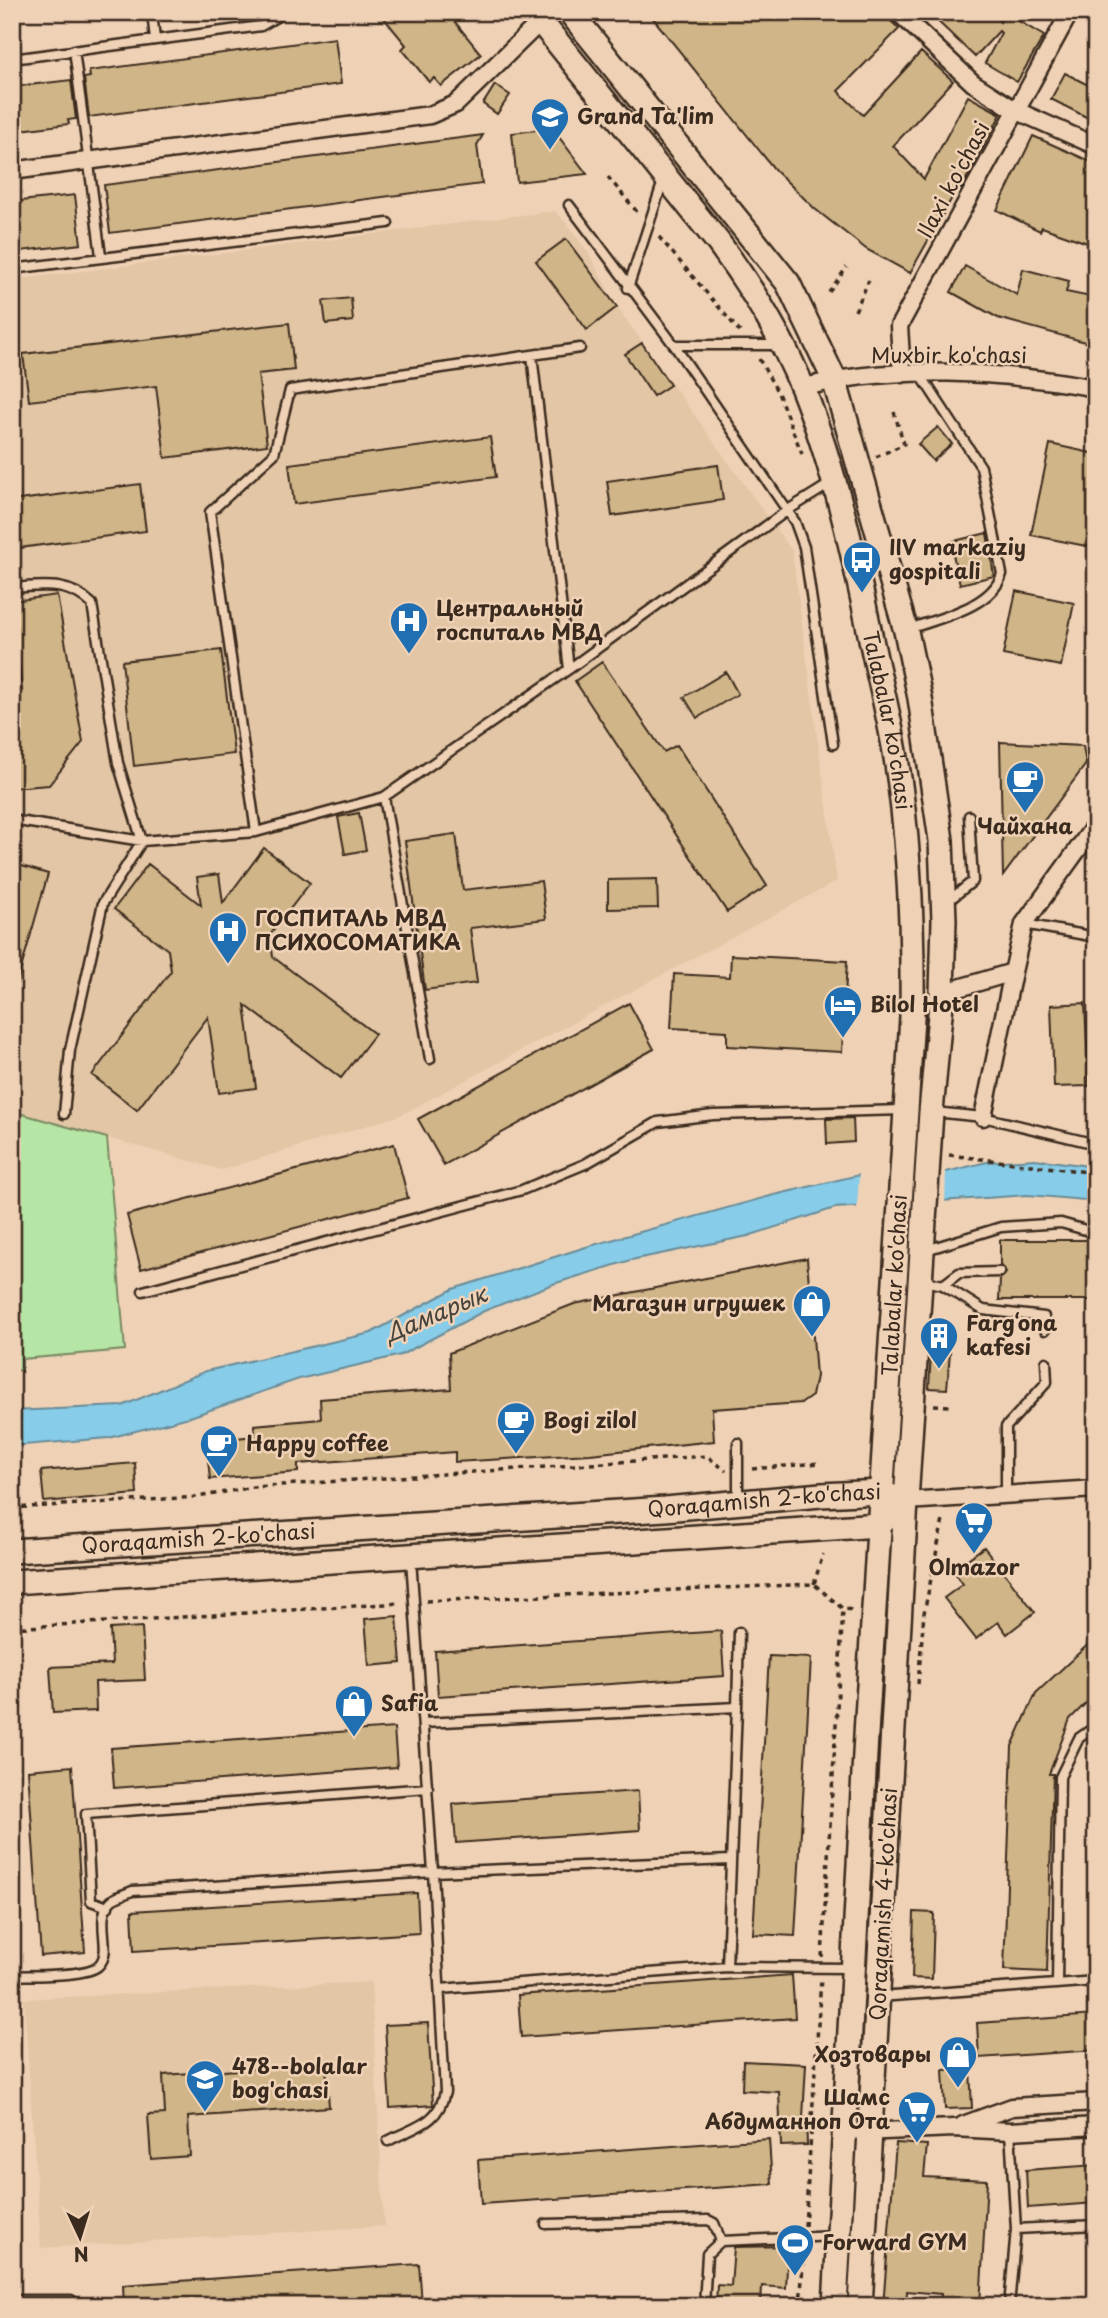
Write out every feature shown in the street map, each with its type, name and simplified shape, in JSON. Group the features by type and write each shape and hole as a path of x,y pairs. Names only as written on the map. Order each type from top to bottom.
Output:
{"main road":[{"name":"Talabalar ko'chasi","path":"570,12 788,283 834,379 905,631 920,698 941,840 943,906 942,993 931,1112 935,1157 923,1251 932,1283 906,1501"},
{"name":"Talabalar ko'chasi","path":"541,15 743,277 781,345 803,388 833,482 862,594 896,757 907,846 913,940 906,1110 879,1525"},
{"path":"906,1110 931,1112"},
{"name":"Qoraqamish 2-ko'chasi","path":"12,1551 881,1492 906,1501 879,1525 12,1582"},
{"name":"Qoraqamish 4-ko'chasi","path":"860,2306 906,1501"},
{"name":"Qoraqamish 4-ko'chasi","path":"835,2306 879,1525"}],"street":[{"path":"898,12 973,83 1015,110 1096,146"},
{"name":"Ilaxi ko'chasi","path":"902,374 899,326 1070,12"},
{"path":"12,171 430,115 456,104 541,15"},
{"name":"Muxbir ko'chasi","path":"803,388 834,379 902,374 1034,377 1096,388"},
{"path":"983,1116 1024,924 1096,824"},
{"path":"942,993 1013,972"},
{"path":"906,1501 1096,1489"},
{"path":"954,2128 1012,2107 1096,2102"},
{"path":"845,2132 954,2128 1010,2131 1096,2126"}],"lane":[{"path":"152,12 155,40"},
{"path":"12,59 261,26 278,16 278,12"},
{"path":"74,50 101,256"},
{"path":"628,288 665,175"},
{"path":"569,205 628,288 674,345 788,510 804,547 833,744"},
{"path":"12,269 387,223"},
{"path":"674,345 781,345"},
{"path":"256,832 210,512 274,454 290,390 580,348"},
{"path":"532,355 569,669"},
{"path":"905,631 985,598 998,588 1002,574 981,467 919,374"},
{"path":"12,820 142,841 256,832 384,797 569,669 788,510 833,482"},
{"path":"12,588 57,585 79,592 92,604 118,763 142,841 103,903 70,1050 64,1114"},
{"path":"384,797 430,1059"},
{"path":"943,906 973,881 969,816"},
{"path":"1024,924 1096,937"},
{"path":"143,1292 522,1190 585,1164 658,1122 713,1115 906,1110"},
{"path":"931,1112 983,1116 1096,1144"},
{"path":"923,1251 1001,1227 1061,1223 1096,1233"},
{"path":"932,1283 959,1273 1000,1272"},
{"path":"932,1283 983,1310 1044,1317 1045,1331"},
{"path":"1006,1495 1006,1427 1047,1382 1046,1362"},
{"path":"738,1443 738,1503"},
{"path":"388,2141 429,2120 441,2108 445,2092 428,1788 410,1556"},
{"path":"727,1967 739,1632"},
{"path":"423,1723 737,1707"},
{"path":"1057,1984 1060,1777 1079,1738 1096,1726"},
{"path":"108,1907 91,1901 86,1814 428,1788"},
{"path":"12,1976 82,1972 97,1968 103,1958 102,1918 112,1900 132,1891 433,1872 731,1860"},
{"path":"440,1989 727,1967 855,1969"},
{"path":"878,1997 1096,1981"},
{"path":"1009,2306 1016,2229 1010,2131"},
{"path":"547,2224 708,2220 714,2223 721,2241"},
{"path":"1016,2229 1096,2225"},
{"path":"705,2306 708,2254 721,2241 839,2236"},
{"path":"12,2300 71,2300 79,2306"}],"path":[{"path":"608,177 750,345 778,393 802,455"},
{"path":"829,292 847,267"},
{"path":"855,310 869,280"},
{"path":"735,325 746,318"},
{"path":"874,458 904,444 894,412"},
{"path":"935,1157 1096,1174"},
{"path":"926,1405 949,1406"},
{"path":"12,1508 198,1497 253,1487 707,1456 723,1471 819,1463"},
{"path":"814,1584 823,1554"},
{"path":"12,1628 414,1602 814,1584 843,1609"}],"shaded area":[{"name":"Центральный госпиталь МВД","path":"554,211 566,222 589,254 617,307 792,551 837,881 401,1115 222,1170 12,1111 12,280"},
{"name":"478--bolalar bog'chasi","path":"371,1982 384,2226 41,2248 24,1999"}],"green space":[{"path":"12,1111 107,1138 125,1350 22,1359 22,1370 12,1371"}],"water":[{"name":"Дамарык","path":"1035,1159 1096,1167 1096,1201 1028,1195 835,1208 748,1236 631,1260 553,1284 484,1311 401,1355 299,1379 193,1416 109,1438 12,1446 12,1411 122,1406 206,1371 371,1333 453,1289 586,1247 774,1195 859,1175 946,1172 987,1162"}],"pier":[{"path":"946,1168 945,1205 857,1210 859,1172"}],"building":[{"path":"379,12 447,12 481,54 441,86 434,78 429,82 402,49 406,45"},
{"path":"648,12 882,12 899,29 838,91 863,115 921,52 953,81 893,146 924,179 968,96 1001,114 961,189 958,187 910,273 866,249 815,209 775,170"},
{"path":"928,12 990,12 1000,22 1005,13 1044,36 1017,82 985,63 1001,33 999,31 975,57"},
{"path":"335,38 341,84 89,117 84,78 90,77 89,71"},
{"path":"1065,73 1096,89 1096,122 1051,99"},
{"path":"71,80 76,119 68,120 69,124 12,131 12,87"},
{"path":"495,85 510,95 497,114 483,104"},
{"path":"552,128 587,174 517,182 512,133"},
{"path":"483,135 477,145 482,184 110,233 104,185"},
{"path":"1033,136 1096,164 1096,246 1042,227 1040,231 997,210"},
{"path":"75,195 81,244 12,252 12,202"},
{"path":"566,239 617,307 587,330 536,261"},
{"path":"965,266 1017,295 1023,269 1069,281 1066,292 1096,298 1096,345 998,318 951,292"},
{"path":"351,298 353,321 326,324 323,301"},
{"path":"289,323 294,370 258,374 267,445 165,458 156,386 29,401 23,354"},
{"path":"642,343 670,385 653,396 625,354"},
{"path":"938,427 952,444 933,461 918,444"},
{"path":"490,437 496,477 294,504 289,464"},
{"path":"1050,444 1096,454 1096,548 1031,535"},
{"path":"718,465 723,500 612,516 607,481"},
{"path":"140,484 146,531 12,549 12,501"},
{"path":"987,533 994,576 960,584 950,542"},
{"path":"1016,591 1074,603 1061,666 1003,655"},
{"path":"57,595 83,742 49,785 12,788 12,684 22,690 12,601"},
{"path":"221,650 234,754 134,766 122,661"},
{"path":"602,662 664,752 677,745 767,886 727,912 575,681"},
{"path":"726,672 738,694 697,718 684,697"},
{"name":"Чайхана","path":"1000,742 1083,746 1086,764 1003,876"},
{"path":"359,813 366,850 345,854 338,817"},
{"path":"456,834 463,890 541,881 546,919 470,928 477,983 425,990 405,841"},
{"path":"264,848 310,883 270,935 273,957 375,1034 341,1078 245,1005 256,1088 219,1093 208,1017 137,1110 92,1075 171,971 168,950 114,909 148,864 201,905 197,877 219,874 223,903"},
{"path":"12,863 48,874 17,983 12,983"},
{"path":"657,879 658,908 608,909 608,880"},
{"path":"731,955 847,961 842,1052 727,1046 727,1031 671,1028 674,974 730,977"},
{"path":"629,1003 654,1049 444,1165 418,1119"},
{"path":"1085,1003 1089,1086 1054,1087 1051,1005"},
{"path":"853,1118 854,1142 827,1144 826,1119"},
{"path":"394,1144 408,1198 141,1269 127,1215"},
{"path":"1000,1240 1096,1240 1096,1300 999,1300 1000,1279 1006,1273 1000,1265"},
{"path":"807,1258 816,1376 812,1396 802,1403 712,1409 714,1441 590,1454 455,1462 455,1452 298,1464 298,1472 210,1479 206,1441 255,1436 254,1425 321,1419 320,1399 451,1389 449,1353 574,1304"},
{"name":"Farg‘ona kafesi","path":"931,1351 950,1352 947,1389 929,1388"},
{"path":"135,1463 137,1494 44,1502 41,1471"},
{"path":"984,1547 1035,1612 1007,1634 998,1622 976,1639 944,1598 963,1584 953,1570"},
{"path":"397,1616 401,1663 369,1666 365,1619"},
{"path":"142,1627 145,1680 95,1682 96,1711 53,1713 50,1667 112,1664 110,1629"},
{"path":"721,1631 724,1676 438,1696 435,1651"},
{"path":"1096,1637 1096,1693 1070,1719 1049,1774 1053,1774 1047,1972 1004,1970 1012,1746 1036,1693"},
{"path":"769,1656 811,1658 795,1936 753,1934"},
{"path":"394,1728 397,1767 114,1788 111,1748"},
{"path":"72,1766 85,1952 41,1956 28,1770"},
{"path":"638,1791 640,1830 456,1843 453,1804"},
{"path":"417,1893 419,1933 134,1951 132,1911"},
{"path":"914,1912 934,1913 932,1979 912,1978"},
{"path":"792,1975 795,2018 521,2037 518,1995"},
{"path":"1096,2015 1096,2050 979,2058 977,2023"},
{"path":"428,2023 433,2105 390,2108 385,2025"},
{"path":"743,2061 806,2064 803,2118 806,2118 807,2145 781,2146 779,2092 742,2090"},
{"path":"326,2064 329,2107 188,2117 190,2156 151,2159 148,2115 165,2114 163,2075"},
{"name":"Хозтовары","path":"970,2069 972,2108 945,2109 943,2070"},
{"path":"769,2139 772,2184 481,2204 478,2160"},
{"path":"896,2143 927,2145 924,2177 987,2180 980,2306 940,2306 941,2294 907,2291 906,2306 883,2306"},
{"path":"1096,2165 1096,2203 1028,2208 1026,2170"},
{"name":"Forward GYM","path":"788,2246 786,2288 762,2286 761,2306 716,2306 717,2285 731,2286 734,2247"},
{"path":"419,2264 422,2304 124,2306 123,2285"}],"place":[{"name":"Grand Ta'lim","path":"550,151"},
{"name":"IIV markaziy gospitali","path":"862,594"},
{"name":"Центральный госпиталь МВД","path":"409,655"},
{"name":"Чайхана","path":"1025,814"},
{"name":"ГОСПИТАЛЬ МВД ПСИХОСОМАТИКА","path":"228,965"},
{"name":"Bilol Hotel","path":"843,1039"},
{"name":"Магазин игрушек","path":"812,1338"},
{"name":"Farg‘ona kafesi","path":"939,1370"},
{"name":"Bogi zilol","path":"516,1455"},
{"name":"Happy coffee","path":"219,1478"},
{"name":"Olmazor","path":"974,1555"},
{"name":"Safia","path":"354,1738"},
{"name":"Хозтовары","path":"958,2089"},
{"name":"478--bolalar bog'chasi","path":"205,2113"},
{"name":"Шамс Абдуманноп Ота","path":"917,2144"},
{"name":"Forward GYM","path":"795,2277"}]}
